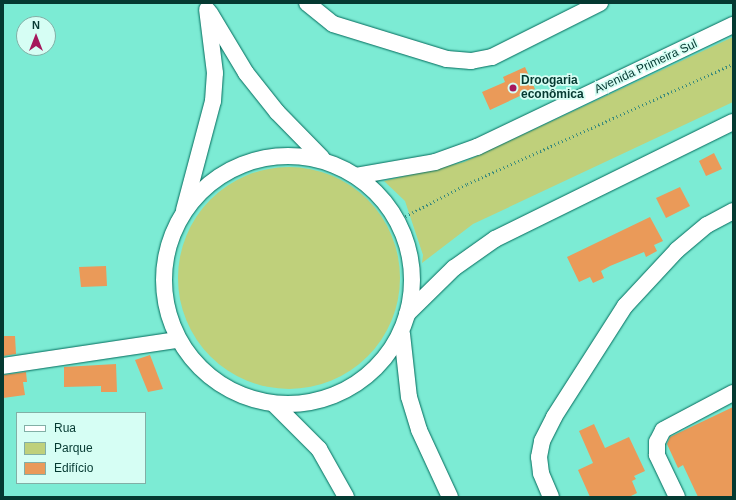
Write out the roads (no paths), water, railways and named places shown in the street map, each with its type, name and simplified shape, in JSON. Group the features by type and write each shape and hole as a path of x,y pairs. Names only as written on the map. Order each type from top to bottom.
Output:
{"street":[{"path":"307,3 333,24 446,59 471,61 492,56 600,3"},
{"path":"206,6 246,73 277,112 322,158 356,176 380,195 398,220 411,257 407,314 402,334 410,397 418,430 450,497"},
{"path":"206,6 215,73 213,101 184,211 166,250 163,292 176,340 198,368 233,393 274,404 311,403 346,391 376,370 402,334"},
{"name":"Avenida Primeira Sul","path":"356,176 435,162 477,147 733,25"},
{"path":"407,314 454,268 495,239 733,122"},
{"path":"184,211 213,180 251,161 322,158"},
{"path":"551,497 541,473 539,457 542,441 554,417 626,306 677,250 707,225 733,211"},
{"path":"3,366 176,340"},
{"path":"677,497 657,455 657,442 663,430 733,393"},
{"path":"274,404 319,449 346,497"}],"place":[{"name":"Droogaria econômica","path":"513,88"}]}
